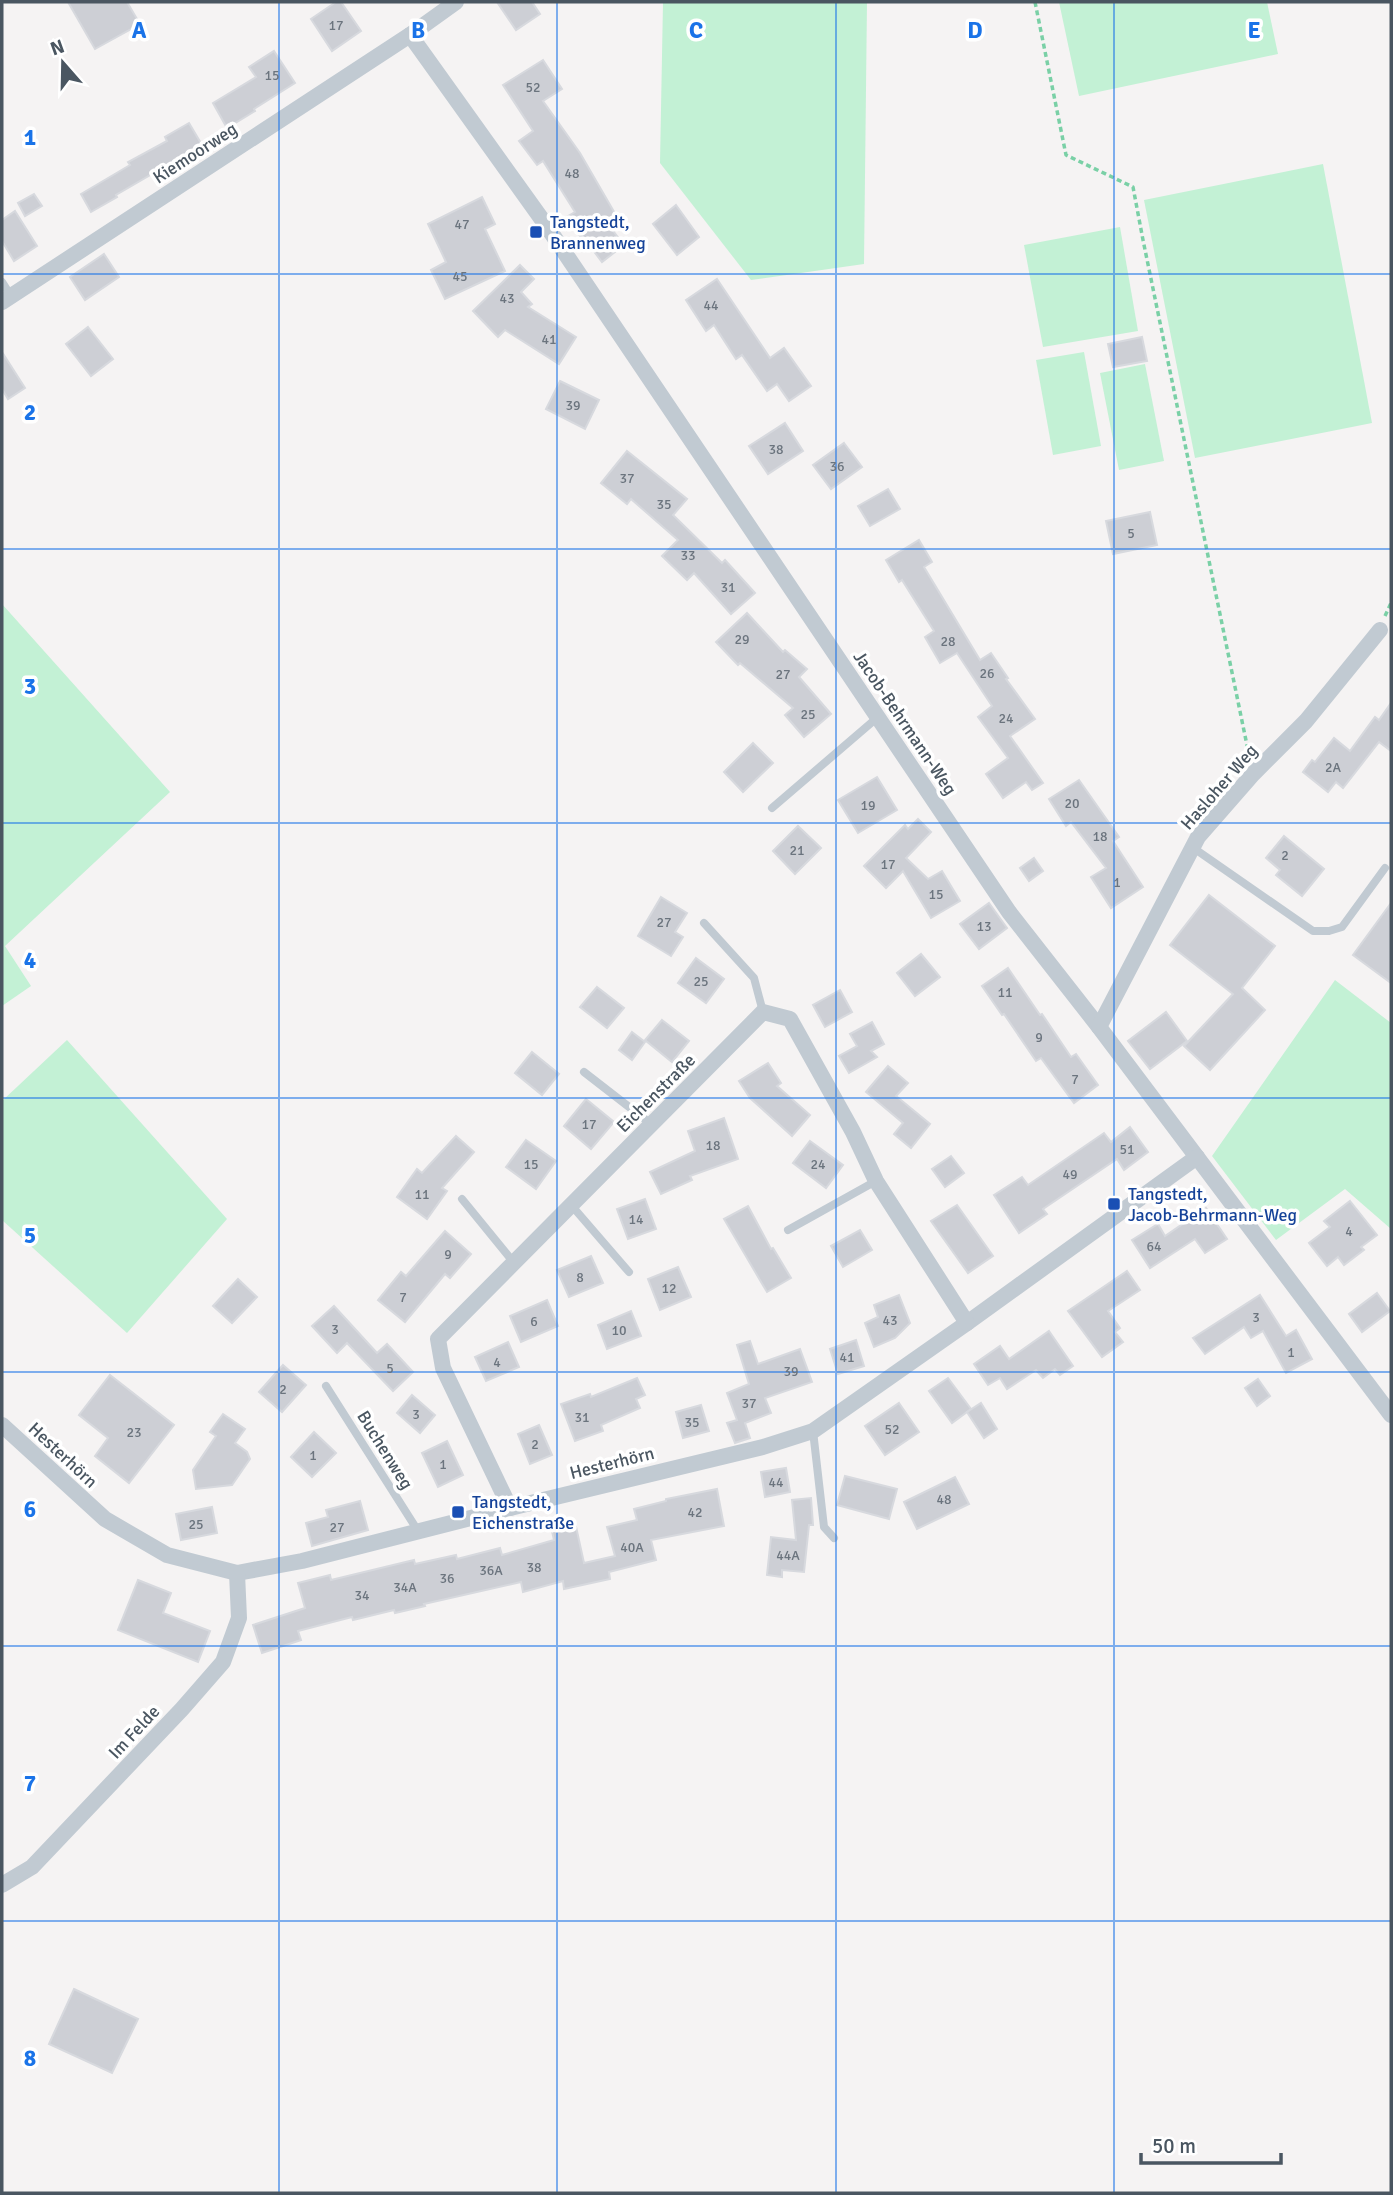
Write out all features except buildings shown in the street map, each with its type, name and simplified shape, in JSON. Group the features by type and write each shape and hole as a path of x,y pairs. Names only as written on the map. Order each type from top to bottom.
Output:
{"street":[{"name":"Kiemoorweg","path":"7,299 410,35 456,2"},
{"name":"Jacob-Behrmann-Weg","path":"410,35 546,225 1009,912 1099,1027 1391,1415"},
{"name":"Hasloher Weg","path":"1099,1027 1198,837 1253,774 1306,721 1380,630"},
{"name":"Eichenstraße","path":"510,1508 443,1368 438,1339 764,1012"},
{"path":"764,1012 790,1019 853,1132 876,1181 967,1323"},
{"name":"Hesterhörn","path":"2,1425 105,1519 167,1555 237,1573 302,1561 763,1447 813,1431 1197,1157"},
{"name":"Im Felde","path":"2,1885 32,1867 223,1662 239,1618 237,1573"}],"lane":[{"path":"2,282 7,299"},
{"path":"772,808 878,717"},
{"path":"1192,847 1312,931 1329,931 1342,927 1385,868"},
{"path":"704,923 754,978 764,1012"},
{"path":"584,1072 651,1124"},
{"path":"788,1230 876,1181"},
{"path":"462,1199 515,1264"},
{"path":"572,1206 629,1272"},
{"name":"Buchenweg","path":"326,1386 418,1531"},
{"path":"813,1431 824,1527 834,1538"}],"path":[{"path":"1034,2 1066,155 1133,187 1253,774"}],"green space":[{"path":"663,2 867,2 864,264 751,280 660,163"},
{"path":"1059,2 1267,2 1278,54 1079,96"},
{"path":"1323,164 1372,423 1195,458 1144,200"},
{"path":"1120,227 1138,331 1043,347 1024,245"},
{"path":"1084,352 1101,446 1053,455 1036,360"},
{"path":"1145,364 1164,461 1119,470 1100,373"},
{"path":"2,604 170,792 5,946 31,986 2,1006"},
{"path":"1335,980 1391,1023 1391,1229 1345,1189 1276,1240 1212,1156"},
{"path":"67,1040 227,1219 127,1333 2,1220 2,1101"}],"place":[{"name":"Tangstedt, Brannenweg","path":"536,232"},
{"name":"Tangstedt, Jacob-Behrmann-Weg","path":"1114,1204"},
{"name":"Tangstedt, Eichenstraße","path":"458,1512"}]}
